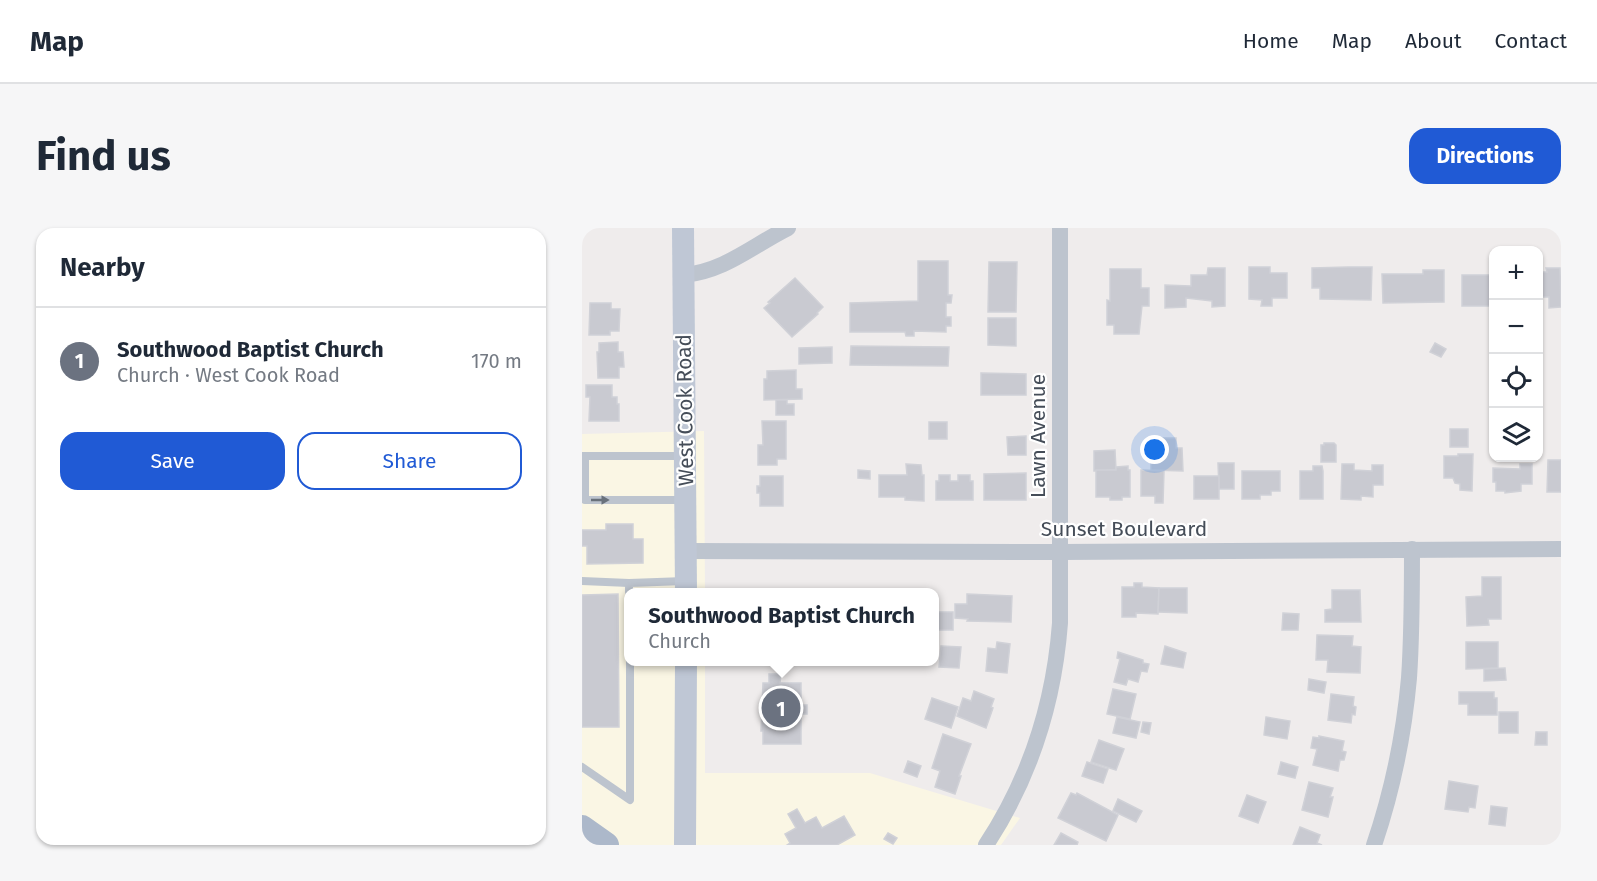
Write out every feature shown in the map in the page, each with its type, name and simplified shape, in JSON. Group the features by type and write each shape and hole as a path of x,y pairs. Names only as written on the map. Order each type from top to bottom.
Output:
{"main road":[{"name":"West Cook Road","path":"683,228 686,587"},
{"path":"685,845 686,666"},
{"path":"582,828 606,845"}],"street":[{"path":"684,276 713,270 728,264 788,228"},
{"name":"Lawn Avenue","path":"986,845 1025,775 1050,700 1057,662 1060,623 1060,228"},
{"path":"1374,845 1387,802 1404,720 1409,679 1412,549"},
{"name":"Sunset Boulevard","path":"686,551 1060,552 1561,549"}],"lane":[{"path":"685,456 584,456 585,500 686,500"},
{"path":"582,581 629,588 686,587"},
{"path":"582,767 630,800 630,666"}],"shaded area":[{"path":"704,431 705,588 624,588 624,666 705,666 705,773 870,773 1020,818 1001,845 610,845 582,826 582,434"}],"building":[{"path":"918,261 948,261 948,295 952,295 951,303 946,303 946,317 951,317 951,326 946,326 946,332 914,331 914,336 906,336 905,332 850,332 850,303 918,301"},
{"path":"989,262 1017,262 1016,312 988,312"},
{"path":"1249,267 1270,267 1270,273 1287,273 1287,298 1272,298 1272,306 1261,306 1262,300 1249,299"},
{"path":"1372,267 1371,300 1320,299 1320,288 1312,288 1312,268"},
{"path":"1208,268 1225,268 1225,306 1212,307 1212,301 1186,298 1186,307 1165,308 1165,285 1191,286 1191,275 1207,275"},
{"path":"1546,268 1560,268 1561,307 1549,308 1549,297 1543,297 1543,272 1547,272"},
{"path":"1110,269 1141,269 1141,288 1149,288 1149,306 1142,306 1139,334 1114,334 1114,325 1107,325"},
{"path":"1423,270 1444,270 1444,302 1383,303 1382,274 1423,274"},
{"path":"1462,275 1489,275 1489,306 1462,306"},
{"path":"795,278 823,307 792,337 764,308"},
{"path":"590,303 611,303 611,309 620,309 619,331 610,331 610,335 589,335"},
{"path":"988,318 1016,318 1016,346 988,345"},
{"path":"618,342 618,352 623,352 624,367 619,367 619,378 598,378 599,343"},
{"path":"1435,343 1446,349 1441,357 1430,352"},
{"path":"851,346 949,347 948,366 850,365"},
{"path":"832,347 832,363 799,364 799,348"},
{"path":"796,370 796,389 802,389 802,399 764,400 764,379 767,379 767,371"},
{"path":"981,373 1026,374 1026,395 981,395"},
{"path":"586,385 612,385 612,397 617,397 617,404 619,404 619,421 589,421 590,397 586,397"},
{"path":"776,400 787,400 787,404 794,404 794,415 776,415"},
{"path":"762,421 786,421 786,459 777,459 777,465 758,465 758,445 763,445"},
{"path":"929,422 947,422 947,439 929,439"},
{"path":"1450,429 1468,429 1468,447 1450,447"},
{"path":"1026,436 1026,455 1008,455 1007,437"},
{"path":"1158,438 1176,438 1176,448 1182,448 1183,471 1151,470 1151,449 1158,449"},
{"path":"1324,443 1336,445 1336,462 1321,462 1321,445"},
{"path":"1115,450 1116,470 1094,471 1094,451"},
{"path":"1458,454 1473,454 1472,491 1460,490 1460,484 1455,483 1453,478 1444,478 1444,456 1458,456"},
{"path":"1548,460 1561,460 1561,492 1547,492"},
{"path":"1218,463 1234,463 1234,489 1219,489"},
{"path":"906,464 921,465 922,475 924,475 924,501 905,500 905,497 879,497 879,475 907,475"},
{"path":"1342,464 1354,464 1354,470 1372,471 1372,465 1383,465 1383,485 1373,485 1373,497 1361,496 1361,500 1341,499"},
{"path":"1520,464 1532,464 1532,484 1521,484 1521,491 1505,493 1505,491 1496,491 1496,482 1493,482 1493,468 1520,469"},
{"path":"1128,466 1130,497 1110,500 1110,497 1096,497 1096,470 1116,470 1116,467"},
{"path":"1313,466 1322,466 1323,499 1300,499 1300,471 1313,471"},
{"path":"858,470 870,471 870,479 858,478"},
{"path":"1141,470 1164,471 1163,503 1155,503 1155,496 1141,496"},
{"path":"1242,471 1280,471 1280,491 1271,491 1271,495 1260,495 1260,499 1242,499"},
{"path":"1026,473 1026,500 984,500 984,474"},
{"path":"939,475 950,475 950,481 958,481 958,475 970,475 970,481 973,481 973,500 936,500 936,481 939,481"},
{"path":"760,476 783,476 783,506 760,506 760,493 757,493 757,486 760,486"},
{"path":"1194,476 1219,476 1219,499 1194,499"},
{"path":"606,524 633,524 633,539 643,539 643,563 587,564 587,546 582,546 582,530 606,530"},
{"path":"1482,577 1501,577 1501,619 1488,619 1489,625 1467,626 1466,597 1482,596"},
{"path":"1134,583 1142,583 1142,587 1159,588 1158,614 1136,613 1136,617 1122,617 1122,587 1134,587"},
{"path":"1159,588 1187,588 1187,613 1158,612"},
{"path":"1332,590 1360,590 1361,622 1325,622 1325,610 1332,609"},
{"path":"618,594 619,727 582,727 582,595"},
{"path":"967,594 1012,596 1011,622 967,621 968,619 955,618 955,604 967,604"},
{"path":"939,612 953,612 953,630 939,630"},
{"path":"1283,613 1299,614 1298,630 1282,630"},
{"path":"1317,635 1353,636 1352,646 1361,647 1360,673 1327,672 1328,660 1316,660"},
{"path":"997,642 1010,644 1007,673 986,671 988,648 996,649"},
{"path":"1466,642 1498,642 1498,668 1466,669"},
{"path":"941,646 961,647 959,668 939,667"},
{"path":"1165,646 1186,653 1183,668 1161,664"},
{"path":"1118,652 1149,664 1147,672 1141,671 1138,682 1128,679 1126,685 1114,682 1120,659 1117,658"},
{"path":"1505,668 1506,680 1484,681 1484,669"},
{"path":"769,674 781,674 780,683 801,683 801,705 807,705 807,714 801,714 801,744 763,744 763,731 761,731 763,683 769,683"},
{"path":"1309,679 1326,682 1324,693 1308,690"},
{"path":"1113,689 1136,694 1130,719 1107,714"},
{"path":"974,691 994,699 986,728 957,716 963,698 971,701"},
{"path":"1459,692 1494,692 1494,698 1497,698 1497,715 1468,715 1468,704 1459,704"},
{"path":"1331,694 1354,697 1353,706 1356,707 1351,723 1328,720"},
{"path":"932,698 958,707 951,728 925,719"},
{"path":"1499,712 1518,712 1518,733 1499,733"},
{"path":"1117,717 1140,722 1136,738 1113,733"},
{"path":"1266,717 1290,721 1287,739 1264,735"},
{"path":"1143,722 1151,723 1149,734 1141,732"},
{"path":"1536,732 1547,732 1547,745 1535,745"},
{"path":"943,734 971,744 955,794 935,787 940,771 932,768"},
{"path":"1319,736 1344,741 1342,751 1346,752 1344,760 1340,760 1338,771 1313,765 1317,749 1311,748 1313,737 1319,738"},
{"path":"1099,740 1124,749 1116,770 1091,762"},
{"path":"908,761 921,766 917,777 904,772"},
{"path":"1087,762 1108,769 1103,783 1082,776"},
{"path":"1281,762 1298,767 1295,778 1278,774"},
{"path":"1449,781 1478,786 1475,808 1469,807 1468,812 1445,809"},
{"path":"1309,782 1333,788 1328,817 1302,810"},
{"path":"1071,793 1076,795 1077,793 1118,815 1106,841 1058,818"},
{"path":"1247,795 1266,802 1258,823 1239,816"},
{"path":"1118,799 1142,811 1136,822 1113,811"},
{"path":"1491,806 1507,808 1505,826 1489,824"},
{"path":"797,809 805,823 816,817 822,828 844,816 855,835 837,845 787,845 790,843 785,834 796,828 788,814"},
{"path":"1300,827 1320,835 1317,843 1322,845 1293,845"},
{"path":"888,833 897,838 893,844 884,839"},
{"path":"1061,833 1078,842 1077,845 1054,845"}],"place":[{"name":"Southwood Baptist Church","path":"781,708"}]}
